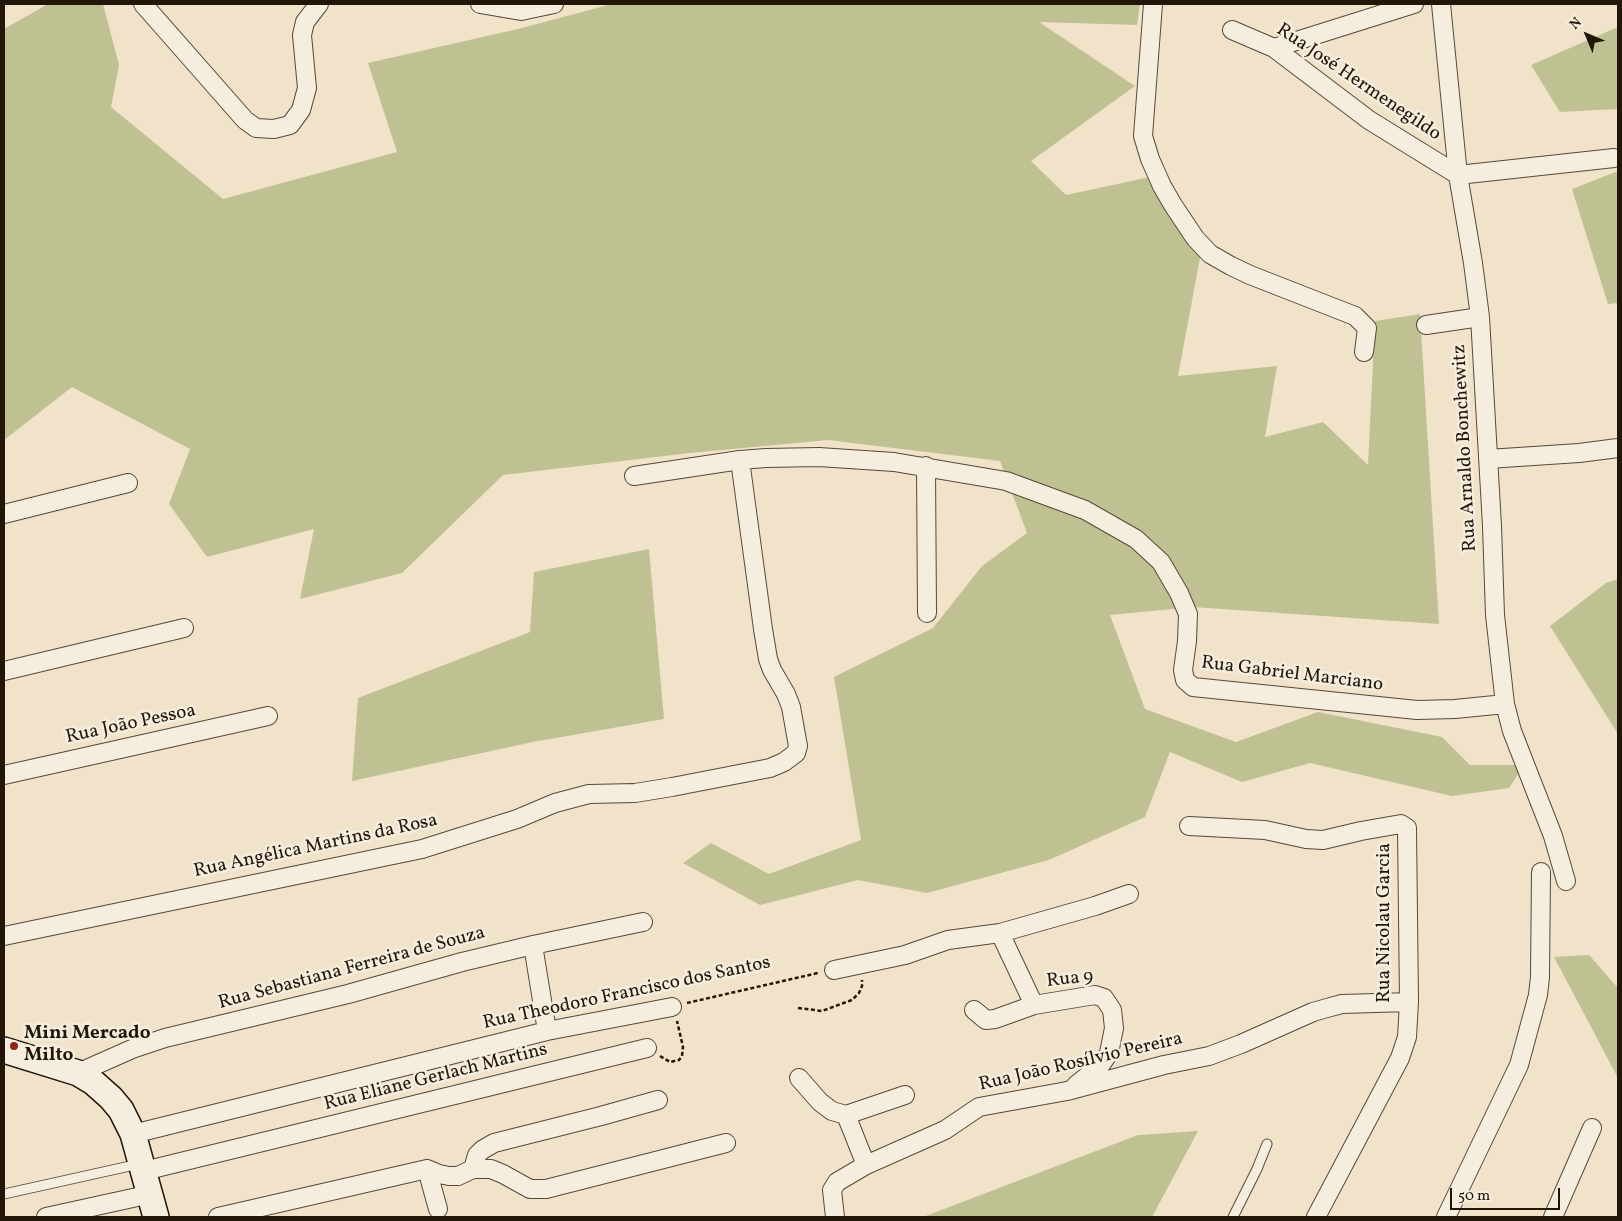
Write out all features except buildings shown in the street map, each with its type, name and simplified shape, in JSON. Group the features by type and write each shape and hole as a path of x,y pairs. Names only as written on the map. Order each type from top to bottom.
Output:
{"street":[{"path":"143,4 246,120 256,128 274,129 290,125 302,110 307,88 302,35 305,22 319,4"},
{"path":"480,4 521,11 554,4"},
{"path":"1153,4 1143,136 1150,159 1173,205 1195,238 1210,254 1250,275 1355,316 1367,328 1364,352"},
{"path":"1274,48 1414,4"},
{"name":"Rua Arnaldo Bonchewitz","path":"1441,4 1458,175 1474,263 1480,317 1495,615 1504,704 1512,732 1553,836 1566,881"},
{"name":"Rua José Hermenegildo","path":"1232,30 1274,48 1369,120 1458,175"},
{"path":"1458,175 1614,158"},
{"path":"1426,325 1480,317"},
{"path":"1488,459 1579,453 1618,448"},
{"name":"Rua Gabriel Marciano","path":"634,476 740,460 819,457 926,466 1006,481 1085,510 1136,539 1161,562 1180,593 1188,614 1183,670 1185,680 1193,687 1417,710 1455,709 1504,704"},
{"name":"Rua Angélica Martins da Rosa","path":"4,936 422,848 517,819 555,803 589,794 635,793 672,787 770,768 784,762 796,753 798,746 791,707 768,659 740,460"},
{"path":"926,466 927,613"},
{"path":"4,514 128,483"},
{"path":"4,671 184,628"},
{"name":"Rua João Pessoa","path":"4,774 268,716"},
{"name":"Rua Nicolau Garcia","path":"1189,826 1265,830 1306,839 1324,840 1361,830 1401,824 1407,828 1409,1002 1408,1029 1404,1047 1316,1217"},
{"path":"1446,1217 1519,1064 1538,996 1540,977 1541,872"},
{"path":"834,970 861,963 884,960 948,940 1000,933 1095,906 1129,894"},
{"name":"Rua Sebastiana Ferreira de Souza","path":"78,1073 165,1038 317,1002 462,962 643,922"},
{"name":"Rua 9","path":"1000,933 1034,1005 1095,996 1104,998 1112,1010 1114,1028 1109,1053 1100,1066 1067,1091"},
{"path":"533,945 547,1031"},
{"name":"Rua João Rosílvio Pereira","path":"835,1217 832,1190 837,1182 866,1165 945,1130 979,1107 1067,1091 1164,1065 1209,1056 1313,1012 1342,1004 1409,1002"},
{"path":"974,1010 986,1020 995,1019 1034,1005"},
{"name":"Rua Theodoro Francisco dos Santos","path":"133,1134 547,1031 672,1007"},
{"name":"Rua Eliane Gerlach Martins","path":"46,1217 647,1048"},
{"path":"4,1050 78,1073 93,1082 111,1098 121,1110 133,1134 148,1187"},
{"path":"799,1078 820,1102 832,1111 846,1115 905,1095"},
{"path":"473,1169 477,1156 482,1150 494,1143 658,1100"},
{"path":"846,1115 866,1165"},
{"path":"1553,1217 1592,1128"},
{"path":"218,1217 427,1169 439,1174 458,1176 473,1169 491,1169 530,1189 546,1189 726,1143"},
{"path":"427,1169 438,1209"}],"lane":[{"path":"1232,1217 1257,1169 1267,1144"},
{"path":"4,1194 148,1187"}],"path":[{"path":"798,1008 822,1011 852,1000 859,993 862,986 861,963"},
{"name":"Rua Theodoro Francisco dos Santos","path":"672,1007 834,970"},
{"path":"647,1048 652,1048 663,1059 670,1062 679,1060 682,1056 684,1052 682,1042 672,1007"}],"green space":[{"path":"48,4 103,4 119,65 111,107 223,199 397,152 368,63 522,28 612,4 1140,4 1137,25 1039,22 1135,86 1031,161 1066,195 1150,177 1200,258 1178,376 1277,366 1265,437 1323,422 1368,465 1375,321 1420,314 1439,624 1193,607 1110,615 1145,709 1236,742 1318,712 1442,737 1470,765 1524,765 1509,788 1452,796 1310,763 1242,782 1170,752 1145,817 1049,860 927,893 858,880 760,905 683,863 711,843 769,874 861,840 834,677 933,628 982,566 1027,533 1000,461 828,440 690,453 503,475 402,573 300,599 314,529 207,557 169,504 190,449 72,387 4,440 4,29"},
{"path":"1618,27 1618,109 1560,112 1531,65"},
{"path":"1618,171 1618,303 1608,304 1572,189"},
{"path":"649,549 664,719 533,742 352,781 358,698 530,632 534,572"},
{"path":"1618,579 1618,734 1550,626 1606,583"},
{"path":"1589,955 1618,988 1618,1078 1554,957"},
{"path":"1198,1131 1152,1217 923,1217 1138,1135"}],"place":[{"name":"Mini Mercado Milto","path":"14,1046"}]}
